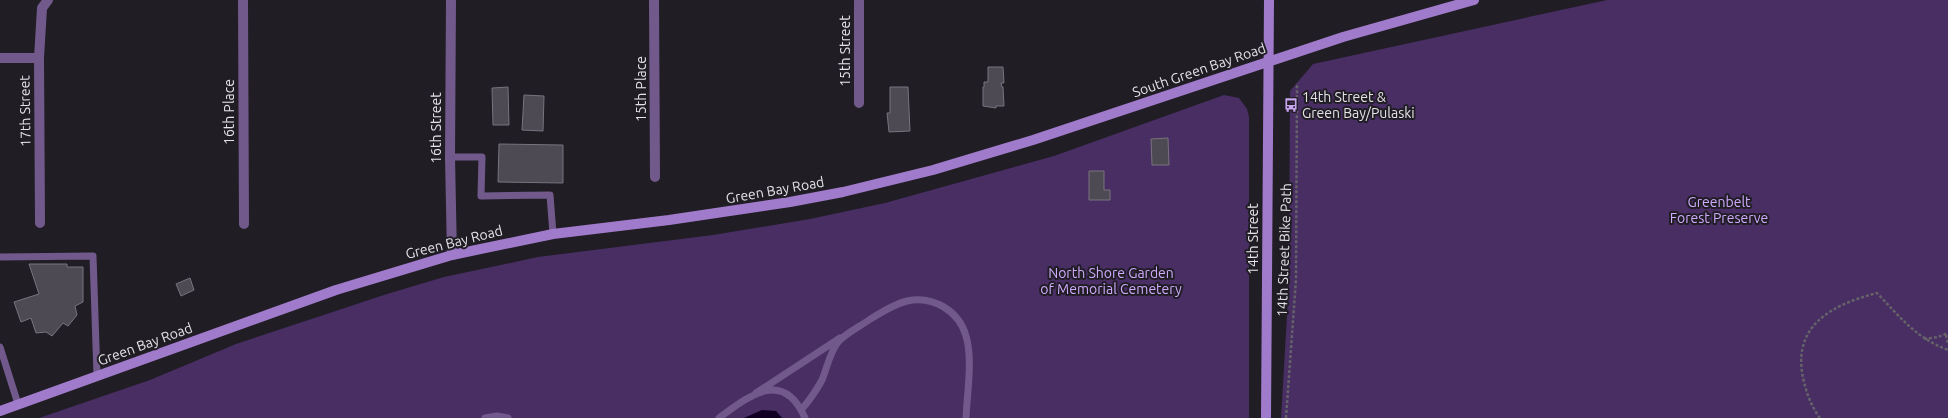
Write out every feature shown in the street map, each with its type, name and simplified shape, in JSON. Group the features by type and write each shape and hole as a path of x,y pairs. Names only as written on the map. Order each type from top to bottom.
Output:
{"main road":[{"name":"14th Street","path":"1266,418 1269,0"},
{"name":"South Green Bay Road","path":"933,170 1054,133 1268,60 1474,0"},
{"name":"Green Bay Road","path":"0,411 336,290 452,255 553,234 737,211 843,192 933,170"}],"street":[{"name":"17th Street","path":"40,223 39,58 42,8 48,0"},
{"name":"16th Place","path":"243,0 244,224"},
{"name":"16th Street","path":"451,0 450,157 452,255"},
{"name":"15th Place","path":"654,0 655,177"},
{"name":"15th Street","path":"859,0 859,103"},
{"path":"0,58 39,58"}],"lane":[{"path":"450,157 482,157 481,196 550,195 553,234"},
{"path":"0,257 93,256 97,376"},
{"path":"719,418 879,314 906,301 924,300 943,306 950,311 962,327 966,337 969,352 966,418"},
{"path":"801,410 812,398 838,343 847,334"},
{"path":"0,347 18,404"},
{"path":"756,393 766,390 784,393 792,397 805,418"},
{"path":"485,418 497,416 508,418"}],"path":[{"name":"14th Street Bike Path","path":"1286,418 1296,279 1297,83"},
{"path":"1820,418 1806,391 1802,373 1802,357 1804,343 1811,329 1820,318 1832,309 1877,292 1904,321 1924,339 1948,350"},
{"path":"1924,339 1947,334 1948,344"}],"green space":[{"name":"Greenbelt Forest Preserve","path":"1607,0 1948,0 1948,418 1281,418 1289,281 1290,91 1313,64"},
{"name":"North Shore Garden of Memorial Cemetery","path":"1224,95 1239,98 1247,109 1249,117 1249,418 39,418 150,380 236,344 387,294 444,277 538,257 713,235 810,219 885,203 1054,156"}],"shaded area":[{"path":"762,410 776,411 782,418 744,418"}],"building":[{"path":"988,67 1003,67 1004,83 1001,83 1003,87 1004,106 996,106 996,108 983,106 983,87 984,82 988,82"},
{"path":"508,87 509,125 493,125 492,88"},
{"path":"890,87 908,87 910,131 889,132 887,113 890,113"},
{"path":"524,95 544,96 543,131 522,130"},
{"path":"1168,138 1169,165 1152,165 1151,139"},
{"path":"499,144 563,145 563,183 498,182"},
{"path":"1089,171 1104,171 1104,190 1110,190 1110,200 1089,200"},
{"path":"29,264 67,264 67,267 83,267 83,302 75,306 77,315 68,326 63,323 52,336 46,332 36,333 31,318 21,322 14,302 39,294"},
{"path":"190,278 194,290 181,296 176,284"}],"place":[{"name":"14th Street & Green Bay/Pulaski","path":"1291,105"}]}
